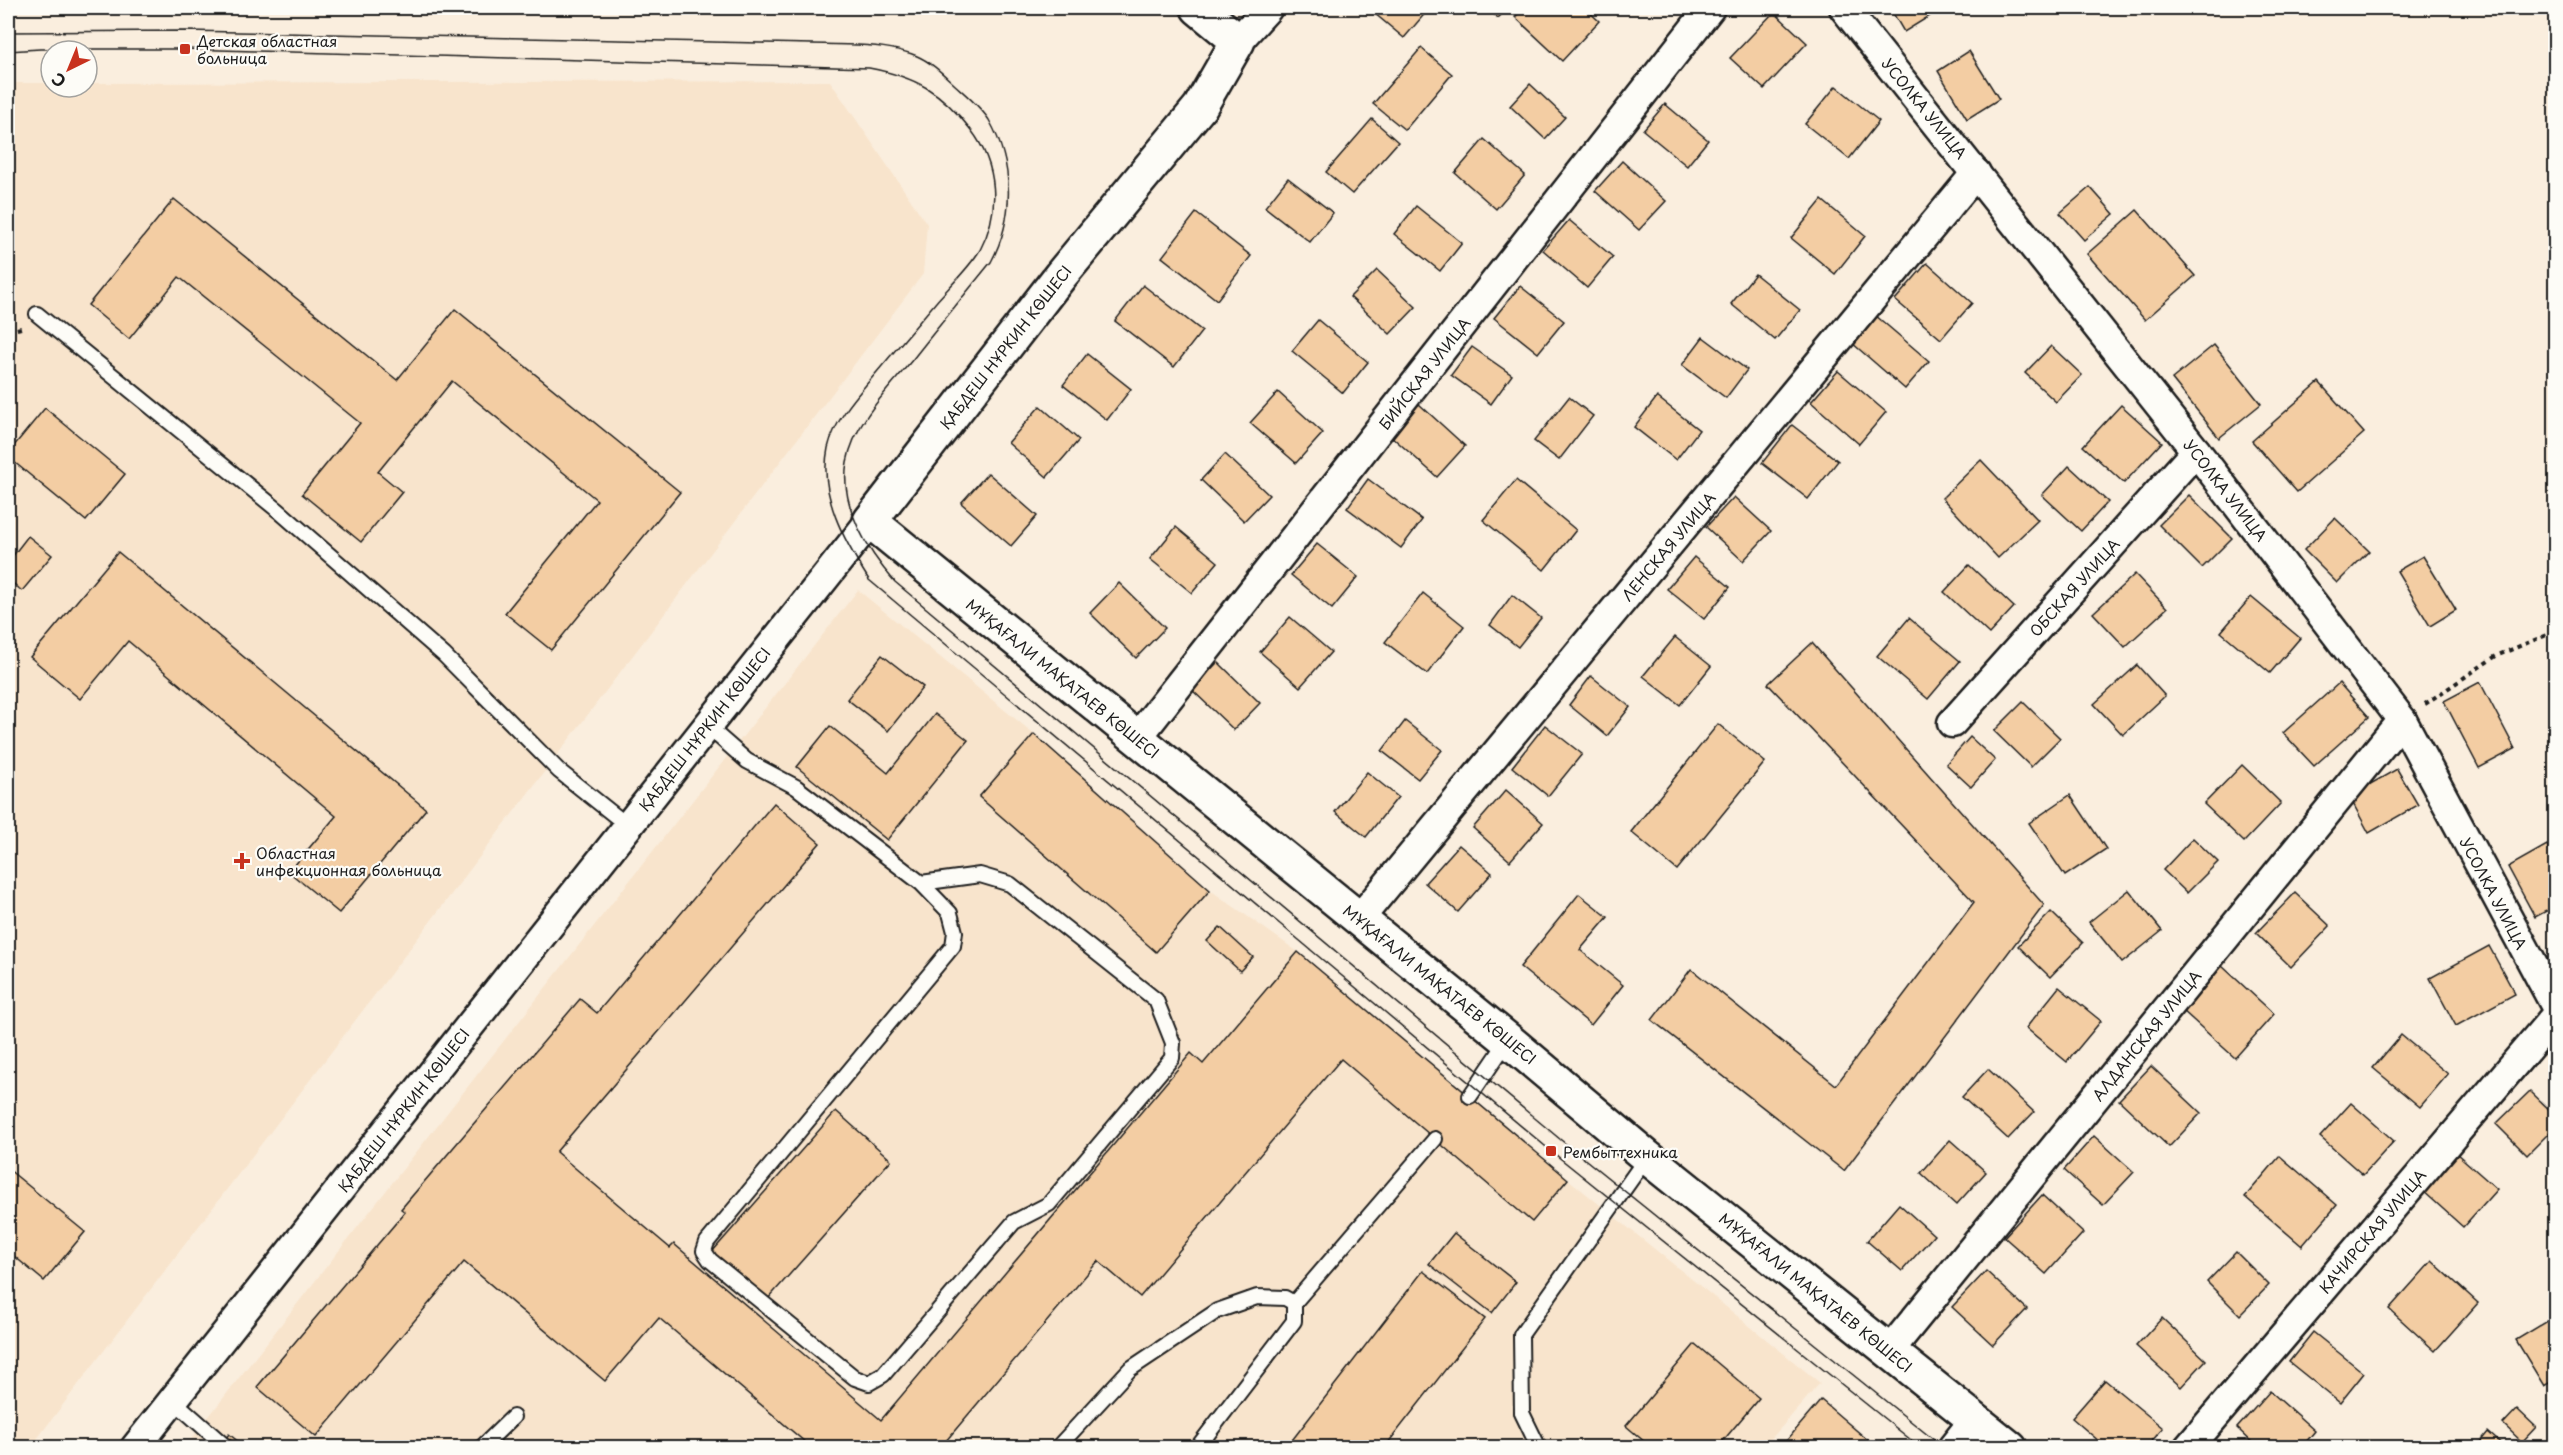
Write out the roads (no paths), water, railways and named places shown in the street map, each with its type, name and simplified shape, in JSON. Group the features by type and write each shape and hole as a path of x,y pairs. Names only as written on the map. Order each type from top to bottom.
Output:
{"main road":[{"path":"1198,8 1238,41"},
{"name":"ҚАБДЕШ НҰРКИН КӨШЕСІ","path":"870,521 1061,275 1200,107 1238,41"},
{"name":"МҰҚАҒАЛИ МАҚАТАЕВ КӨШЕСІ","path":"870,521 1508,1040 1647,1157 2010,1448"}],"street":[{"name":"ҚАБДЕШ НҰРКИН КӨШЕСІ","path":"1238,41 1268,8"},
{"name":"БИЙСКАЯ УЛИЦА","path":"1137,738 1710,8"},
{"name":"УСОЛКА УЛИЦА","path":"1844,8 2196,451 2402,720 2556,1007"},
{"name":"ЛЕНСКАЯ УЛИЦА","path":"1359,919 1976,173"},
{"name":"ОБСКАЯ УЛИЦА","path":"1952,723 2196,451"},
{"name":"ҚАБДЕШ НҰРКИН КӨШЕСІ","path":"135,1448 870,521"},
{"name":"АЛДАНСКАЯ УЛИЦА","path":"1890,1350 2402,720"},
{"name":"КАЧИРСКАЯ УЛИЦА","path":"2188,1448 2556,1015"},
{"path":"1952,1448 1975,1419"}],"lane":[{"path":"37,314 288,518 444,655 559,771 628,826"},
{"path":"707,726 747,761 796,787 921,883 950,913 956,932 953,946 707,1242 704,1251 710,1260 855,1378 868,1383 883,1375 1014,1222 1049,1204 1172,1058 1173,1043 1156,1000 1010,884 980,875 921,883"},
{"path":"1470,1096 1508,1040"},
{"path":"1197,1448 1294,1321 1294,1303 1435,1139"},
{"path":"1539,1448 1522,1413 1521,1335 1647,1157"},
{"path":"1057,1448 1130,1369 1217,1311 1257,1297 1285,1298 1294,1303"},
{"path":"174,1401 227,1448"},
{"path":"482,1448 513,1417"}],"tram line":[{"path":"8,32 186,31 858,45 903,51 932,65 973,101 989,120 1003,154 1007,172 1008,209 999,245 991,262 874,407 851,447 847,462 847,495 858,527 875,557 895,582 1561,1140 1944,1448"},
{"path":"8,51 185,49 869,68 914,81 938,96 960,117 980,144 991,173 994,204 987,235 976,257 845,411 831,438 826,466 830,500 843,534 869,580 1551,1151 1921,1448"}],"place":[{"name":"Детская областная больница","path":"185,49"},
{"name":"Областная инфекционная больница","path":"242,861"},
{"name":"Рембыттехника","path":"1551,1151"}]}
